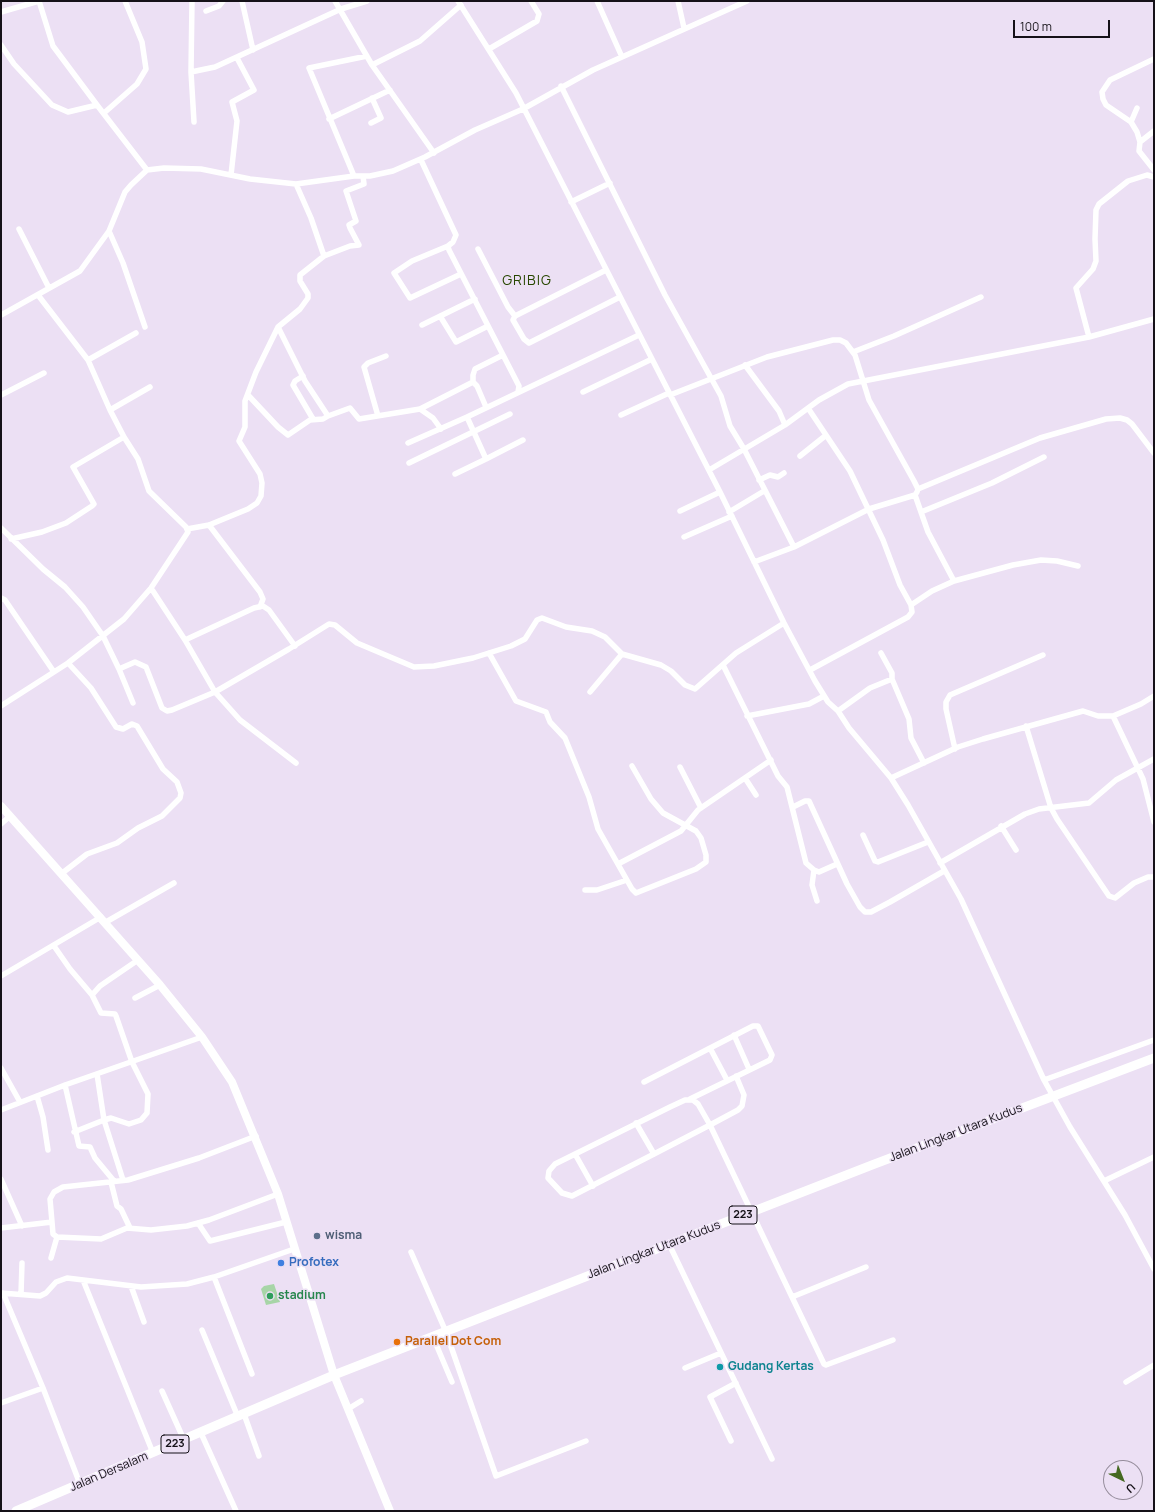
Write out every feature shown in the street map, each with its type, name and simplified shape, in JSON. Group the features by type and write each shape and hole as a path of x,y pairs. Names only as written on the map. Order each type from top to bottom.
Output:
{"main road":[{"path":"1,806 160,985 202,1037 232,1082 256,1136 278,1194 334,1376 390,1511"},
{"name":"Jalan Lingkar Utara Kudus","path":"334,1376 752,1211 1154,1058"},
{"name":"Jalan Dersalam","path":"16,1511 28,1509 80,1484 334,1376"}],"street":[{"path":"1,12 39,1 53,46 147,170"},
{"path":"104,113 137,84 146,70 142,42 125,1"},
{"path":"192,1 191,72 194,122"},
{"path":"206,11 219,6 223,1"},
{"path":"242,1 253,50"},
{"path":"335,1 372,65 434,153"},
{"path":"191,72 215,67 341,9 367,1"},
{"path":"489,49 538,21 539,14 531,1"},
{"path":"597,1 622,57"},
{"path":"678,1 684,28"},
{"path":"1,315 80,271 109,231 125,192 147,170 185,168 201,169 250,179 296,184 393,171 421,160 505,116 524,109 561,86 684,28 747,1"},
{"path":"372,65 420,41 459,3 489,49 524,109 720,492 784,623 824,696 838,711 849,728 890,778 928,842 964,906 1044,1080 1154,1269"},
{"path":"2,50 44,98 52,105 68,112 97,105"},
{"path":"354,176 309,68 367,56"},
{"path":"231,175 237,121 232,102 254,90 237,58"},
{"path":"1154,59 1110,80 1104,87 1103,99 1106,105 1131,122 1137,132 1140,142 1140,154 1154,170"},
{"path":"561,86 665,295 711,378 724,405 727,420 744,449 764,491 794,547"},
{"path":"329,119 390,90"},
{"path":"371,123 381,118 372,98"},
{"path":"1131,122 1137,108"},
{"path":"1140,142 1154,131"},
{"path":"421,160 456,236 453,242 448,246 438,248 394,273 410,298 461,274"},
{"path":"1089,336 1076,288 1093,268 1096,261 1096,210 1099,204 1128,181 1147,175 1154,177"},
{"path":"187,529 209,525 248,510 257,503 261,496 262,482 260,474 239,442 245,426 245,401 256,372 278,327 300,309 308,298 308,294 300,281 300,275 324,256 350,246 359,245 349,225 356,222 346,191 364,184 363,176"},
{"path":"571,202 610,183"},
{"path":"296,184 324,256"},
{"path":"19,229 49,288"},
{"path":"109,231 123,263 145,327"},
{"path":"448,246 519,386 518,392"},
{"path":"478,249 508,307 515,316"},
{"path":"515,316 606,270"},
{"path":"38,295 88,360 110,410 124,437 138,459 149,491 187,529"},
{"path":"515,316 513,320 526,342 529,343 620,297"},
{"path":"853,352 894,336 981,297"},
{"path":"422,325 474,299"},
{"path":"440,316 456,342 488,326"},
{"path":"708,470 785,425 819,400 848,384 1089,336 1154,319"},
{"path":"278,327 303,376 328,416"},
{"path":"88,360 136,333"},
{"path":"408,443 467,417 639,335"},
{"path":"621,415 745,365 800,347 833,340 840,340 846,343 853,352 864,381 869,400 917,492 921,512 928,532 954,580"},
{"path":"486,407 477,386 473,382 473,375 475,369 503,355"},
{"path":"378,416 364,367 368,363 386,356"},
{"path":"583,392 652,359"},
{"path":"745,365 779,411 785,425"},
{"path":"1,395 44,373"},
{"path":"303,376 295,381 293,385 313,419"},
{"path":"248,395 285,434 289,435 303,424 313,419 323,419 350,408 353,409 359,420 420,409 473,382"},
{"path":"110,410 150,387"},
{"path":"808,408 825,436 850,471 869,509 900,585 911,605 912,612 908,617 810,670"},
{"path":"420,409 433,418 440,429"},
{"path":"409,463 510,414"},
{"path":"467,417 486,459"},
{"path":"754,562 794,547 869,509 917,492 1040,438 1106,420 1120,418 1127,420 1132,424 1154,453"},
{"path":"800,456 825,436"},
{"path":"11,539 42,532 66,523 92,506 94,504 73,467 124,437"},
{"path":"455,474 523,440"},
{"path":"921,512 992,483 1044,457"},
{"path":"759,480 770,475 778,477 784,473"},
{"path":"684,538 730,514 764,491"},
{"path":"680,511 720,492"},
{"path":"209,525 260,592 263,599 260,607"},
{"path":"1,706 68,663 124,619 151,588 183,540 187,529"},
{"path":"2,530 77,600 103,636 133,703"},
{"path":"911,605 932,591 954,580 984,572 1041,560 1057,561 1078,566"},
{"path":"151,588 215,692 227,708 240,720 296,763"},
{"path":"1,598 5,600 54,672"},
{"path":"184,640 254,608 260,607 269,610 295,646"},
{"path":"119,669 135,662 145,666 162,708 165,710 172,710 215,692 295,646 329,624 332,624 357,643 414,667 434,666 489,653 520,642 528,635 537,620 542,618 566,627 592,631 605,637 622,654 661,665 693,690 758,638 784,623"},
{"path":"489,653 516,702 546,712 550,722 565,738 589,797 598,829 634,892 640,893 704,864 706,855 701,838 693,828 663,812 651,799 632,766"},
{"path":"881,653 892,673 892,679 909,719 911,738 924,763"},
{"path":"590,692 622,654"},
{"path":"955,748 946,709 946,702 950,694 1043,654"},
{"path":"61,874 88,854 117,843 138,828 162,816 180,798 181,793 177,782 164,769 137,726 132,724 123,729 116,727 91,688 68,663"},
{"path":"723,665 778,776 787,786 806,863 818,871"},
{"path":"838,711 870,688 892,679"},
{"path":"747,716 808,704 824,696"},
{"path":"890,778 955,748 1026,726 1083,711 1098,716 1113,716 1141,704 1154,696"},
{"path":"1113,716 1151,793 1154,822"},
{"path":"1026,726 1051,808 1061,828 1112,898 1134,883 1148,877 1154,877"},
{"path":"940,863 1001,826 1025,814 1051,808 1089,803 1116,780 1154,759"},
{"path":"618,864 681,831 687,825 692,815 771,760"},
{"path":"680,767 701,808"},
{"path":"745,778 756,795"},
{"path":"793,807 805,801 809,801 837,864 860,907 865,912 871,912 944,870"},
{"path":"1,824 10,816"},
{"path":"1001,826 1016,850"},
{"path":"863,835 875,861 878,862 928,842"},
{"path":"818,901 812,885 818,871 837,864"},
{"path":"585,890 597,890 627,880"},
{"path":"1,976 54,946 174,883"},
{"path":"54,946 92,995 101,1013 115,1014 132,1062 148,1094 147,1113 141,1120 129,1124 112,1118 74,1132"},
{"path":"92,995 100,986 138,960"},
{"path":"135,998 160,985"},
{"path":"644,1082 753,1026 758,1026 772,1055 769,1061 748,1069 690,1099 636,1123 552,1167 548,1172 548,1178 557,1188 568,1196 572,1196 710,1125 742,1106 744,1095 736,1076"},
{"path":"734,1035 748,1069"},
{"path":"1,1110 65,1085 202,1037"},
{"path":"1044,1080 1154,1040"},
{"path":"710,1048 727,1080"},
{"path":"1,1068 20,1102"},
{"path":"97,1074 104,1120 123,1180"},
{"path":"65,1085 74,1132 79,1146 90,1147 95,1158 112,1182 117,1206 121,1209 130,1228"},
{"path":"37,1096 43,1117 48,1150"},
{"path":"690,1099 698,1104 710,1125 824,1364 826,1365 893,1340"},
{"path":"636,1123 654,1154"},
{"path":"256,1136 199,1158 123,1180 66,1186 56,1190 50,1199 53,1233 57,1237 101,1239 130,1228 145,1230 168,1229 198,1222 278,1194"},
{"path":"575,1154 593,1186"},
{"path":"1104,1181 1154,1157"},
{"path":"1,1179 22,1226"},
{"path":"1,1228 52,1222"},
{"path":"198,1222 210,1240 286,1222"},
{"path":"51,1258 57,1237"},
{"path":"669,1244 772,1459"},
{"path":"80,1484 43,1388 2,1293 37,1297 46,1293 61,1279 73,1278 131,1286 164,1287 187,1284 214,1278 294,1249"},
{"path":"411,1252 446,1332 496,1476 586,1441"},
{"path":"21,1294 22,1263"},
{"path":"792,1297 866,1267"},
{"path":"214,1278 252,1374"},
{"path":"82,1280 153,1453"},
{"path":"131,1286 144,1322"},
{"path":"202,1330 259,1456"},
{"path":"433,1337 452,1382"},
{"path":"685,1368 721,1353"},
{"path":"1126,1382 1154,1365"},
{"path":"731,1442 710,1397 736,1383"},
{"path":"1,1403 43,1388"},
{"path":"162,1391 184,1440"},
{"path":"348,1409 361,1401"},
{"path":"201,1433 235,1510"}],"green space":[{"name":"stadium","path":"274,1284 280,1302 266,1305 261,1289 264,1286"}],"place":[{"name":"wisma","path":"317,1236"},
{"name":"Profotex","path":"281,1263"},
{"name":"stadium","path":"270,1296"},
{"name":"Parallel Dot Com","path":"397,1342"},
{"name":"Gudang Kertas","path":"720,1367"}],"district":[{"name":"GRIBIG","path":"527,281"}]}
